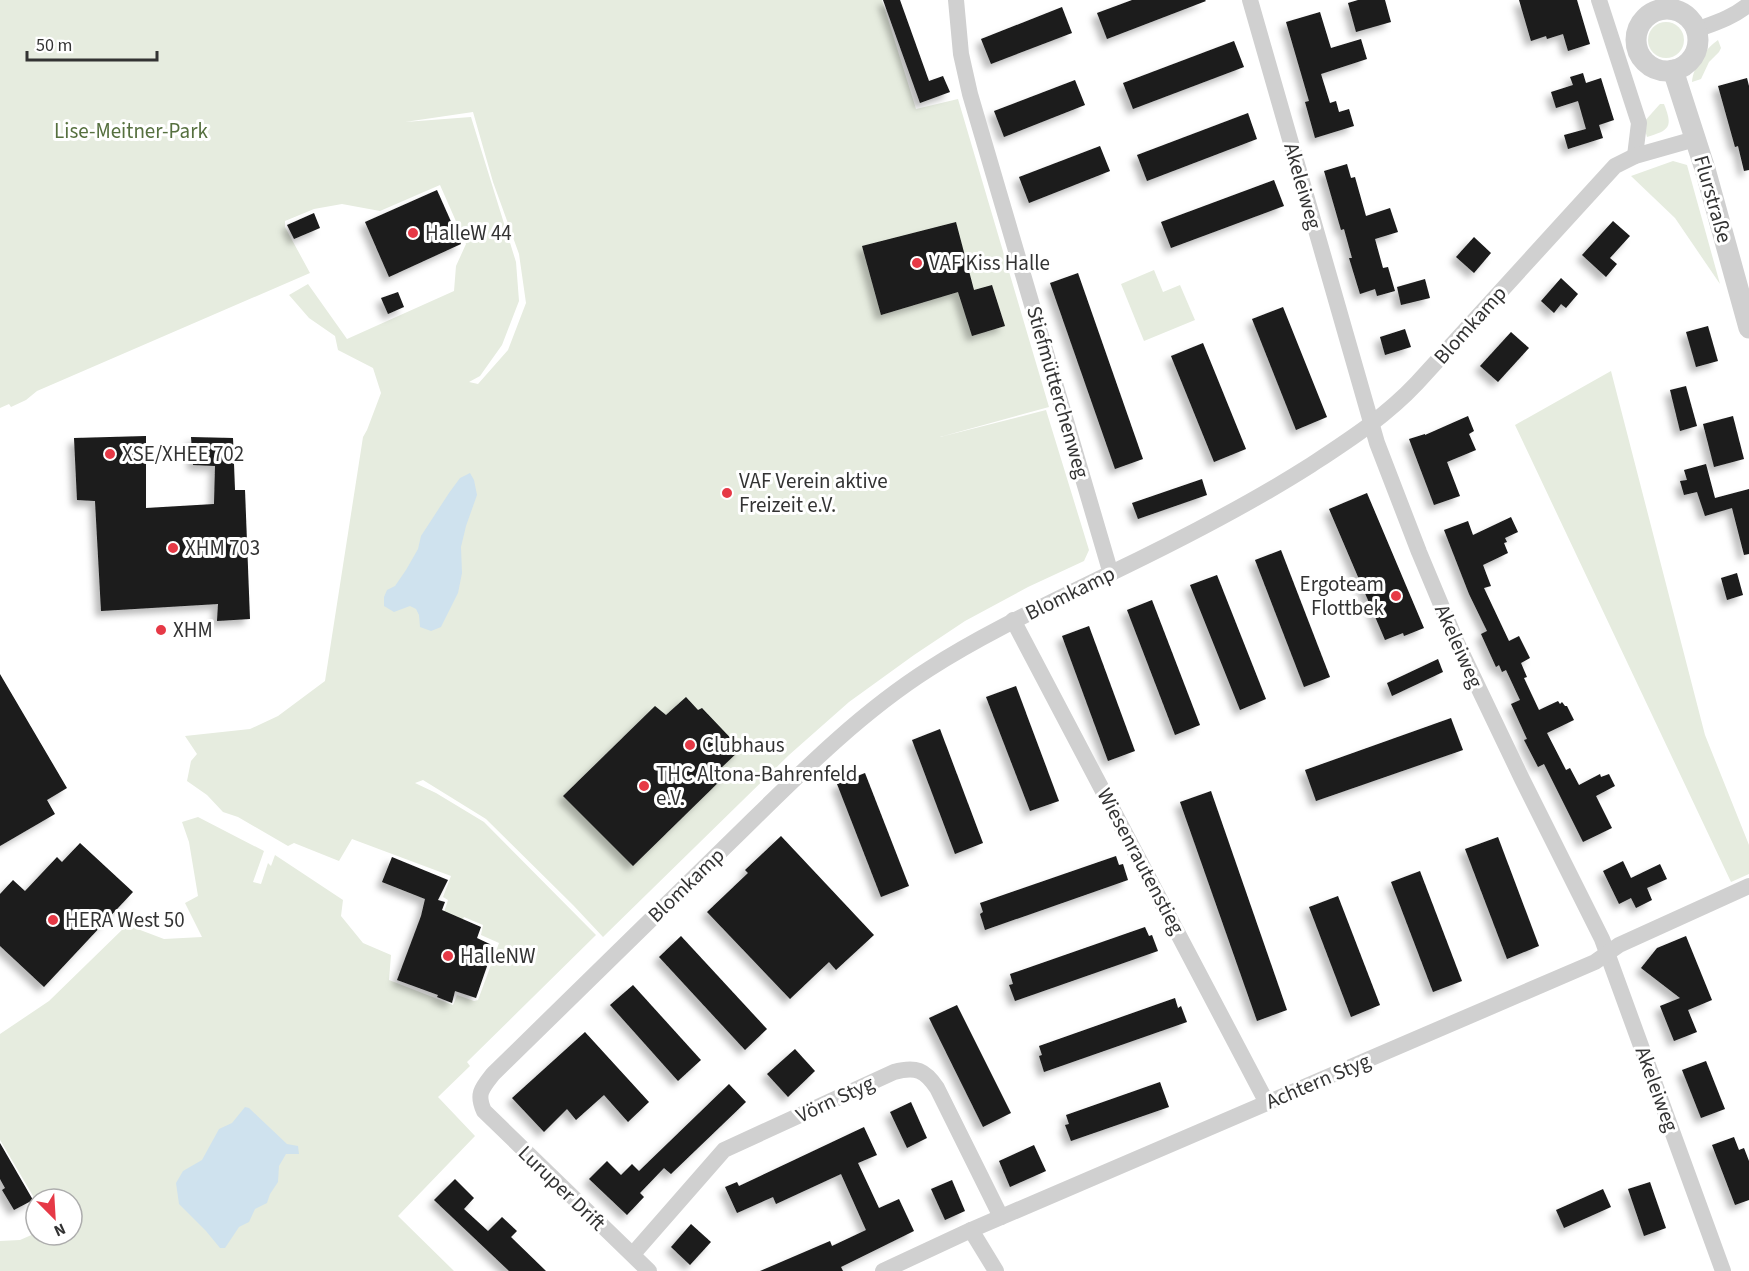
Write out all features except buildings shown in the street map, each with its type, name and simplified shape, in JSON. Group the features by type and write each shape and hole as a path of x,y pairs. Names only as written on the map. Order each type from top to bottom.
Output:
{"street":[{"name":"Stiefmütterchenweg","path":"956,0 961,54 970,94 1111,574"},
{"name":"Akeleiweg","path":"1250,0 1377,443 1457,643 1608,953 1723,1271"},
{"path":"1599,0 1639,123 1635,156"},
{"path":"1696,30 1733,15 1749,4"},
{"path":"1655,6 1677,11 1689,18 1696,30 1698,37 1695,52 1687,64 1673,70 1658,70 1651,66 1645,62 1637,49 1637,34 1640,26 1655,6"},
{"name":"Flurstraße","path":"1673,70 1749,328"},
{"name":"Blomkamp","path":"480,1101 480,1093 493,1074 818,757 861,719 928,669 1013,620 1232,513 1372,425 1399,403 1417,384 1614,166 1635,156 1695,139"},
{"name":"Wiesenrautenstieg","path":"1013,620 1267,1103"},
{"name":"Achtern Styg","path":"883,1271 1001,1217 1595,962 1619,945 1749,886"},
{"name":"Vörn Styg","path":"633,1254 724,1150 907,1068 918,1070 929,1077 937,1088 1001,1217"},
{"name":"Luruper Drift","path":"480,1101 491,1120 650,1271"},
{"path":"972,1230 996,1271"}],"green space":[{"name":"Lise-Meitner-Park","path":"0,0 882,0 916,109 958,99 1049,407 940,437 1046,410 1089,550 1084,561 1028,587 965,621 849,702 789,755 603,937 486,819 423,780 415,783 484,822 596,935 467,1062 470,1066 438,1097 475,1136 398,1216 454,1271 0,1271 0,1241 24,1238 24,1247 84,1247 84,1187 28,1187 0,1140 0,1034 49,1001 127,925 164,939 202,937 185,903 198,896 189,842 182,822 198,817 264,851 253,882 261,884 268,863 271,866 275,855 343,900 341,916 363,943 391,955 389,980 453,1005 457,995 474,1001 478,1000 499,943 481,935 483,925 464,917 460,925 442,918 448,900 443,897 451,876 352,839 339,861 294,843 288,846 238,817 223,812 207,795 187,781 191,761 197,754 185,736 250,729 278,716 325,681 363,437 381,393 373,368 338,350 335,336 309,318 289,295 308,284 347,339 454,291 456,266 466,244 440,185 380,211 342,204 314,209 285,221 285,227 310,273 37,391 26,400 11,407 9,404 0,408","holes":["473,112 493,182 519,254 526,303 508,350 478,384 469,382 480,376 502,345 519,301 516,262 471,117 405,122"]},
{"path":"1666,22 1679,27 1684,40 1679,53 1666,58 1653,53 1648,40 1653,27"},
{"path":"1718,40 1721,48 1719,52 1709,62 1701,79 1692,82 1701,58"},
{"path":"1660,104 1664,104 1669,123 1665,130 1647,137 1643,123"},
{"path":"1673,161 1687,165 1720,284 1675,218 1631,176"},
{"path":"1154,270 1163,292 1180,285 1195,320 1144,341 1121,284"},
{"path":"1611,371 1705,735 1749,845 1749,874 1731,882 1515,425"}],"water":[{"path":"470,473 477,495 461,547 462,573 458,593 441,627 431,631 420,627 416,609 410,606 394,612 384,606 384,597 387,590 395,586 406,570 418,549 421,536 449,493 460,478"},
{"path":"245,1107 249,1108 287,1144 298,1146 299,1154 286,1154 279,1166 278,1182 267,1203 255,1209 249,1222 239,1227 225,1248 220,1248 179,1204 176,1183 183,1171 202,1160 219,1129 232,1123"}],"place":[{"name":"HalleW 44","path":"413,233"},
{"name":"VAF Kiss Halle","path":"917,263"},
{"name":"XSE/XHEE 702","path":"110,454"},
{"name":"VAF Verein aktive Freizeit e.V.","path":"727,493"},
{"name":"XHM 703","path":"173,548"},
{"name":"Ergoteam Flottbek","path":"1396,596"},
{"name":"XHM","path":"161,630"},
{"name":"Clubhaus","path":"690,745"},
{"name":"THC Altona-Bahrenfeld e.V.","path":"644,786"},
{"name":"HERA West 50","path":"53,920"},
{"name":"HalleNW","path":"448,956"}]}
